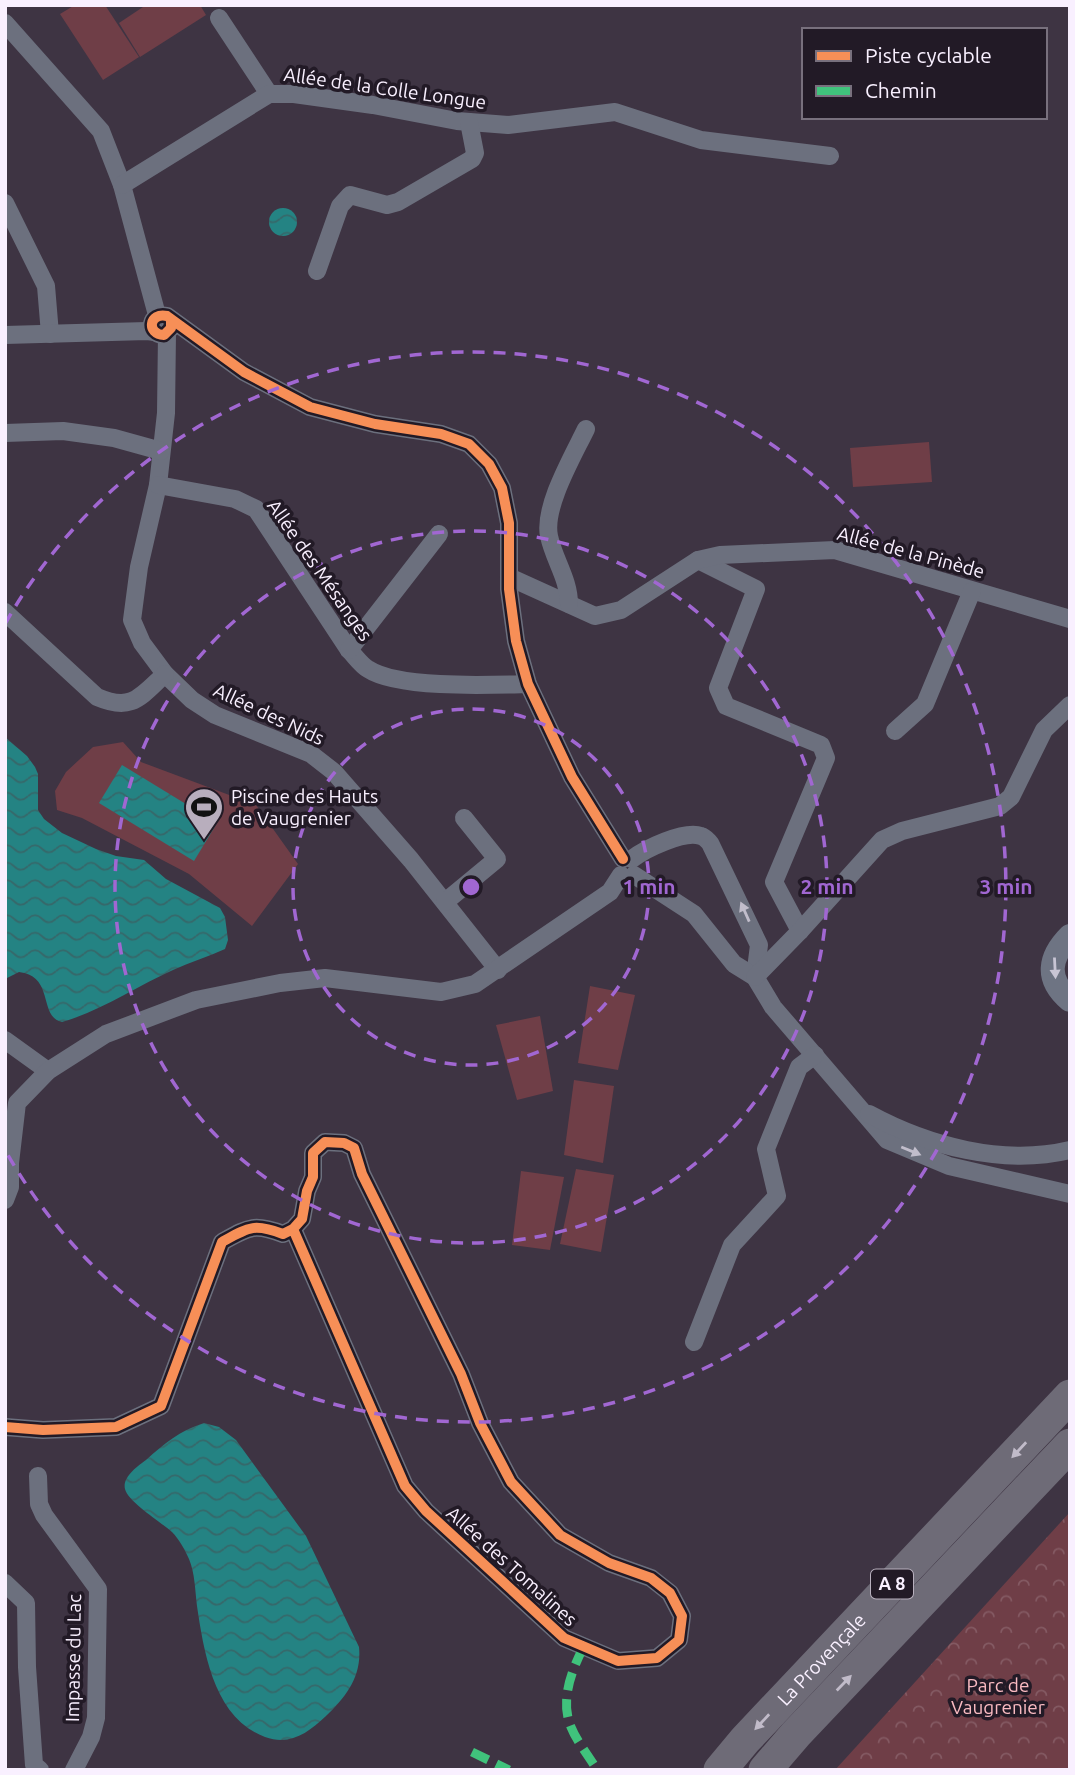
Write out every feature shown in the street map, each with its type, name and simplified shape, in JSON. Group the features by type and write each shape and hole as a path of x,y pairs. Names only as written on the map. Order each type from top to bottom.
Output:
{"highway":[{"name":"La Provençale","path":"720,1770 754,1730 1069,1397"},
{"name":"La Provençale","path":"765,1770 796,1734 1070,1446"}],"street":[{"path":"219,18 269,94"},
{"name":"Allée des Nids","path":"5,23 101,131 122,185 162,326 166,413 158,485 139,567 132,620 142,643 165,674 192,700 215,715 311,754 334,772 445,902 498,970"},
{"name":"Allée de la Colle Longue","path":"122,185 269,94 373,105 469,122 508,125 615,112 701,139 830,156"},
{"path":"317,271 340,206 350,195 387,205 398,202 471,159 475,153 469,122"},
{"path":"5,203 46,286 50,334"},
{"path":"5,335 147,331 177,323 244,372 310,407 375,424 441,433 469,444 489,464 502,488 509,523 509,577 516,641 528,684 572,777 628,867 694,914 734,964 755,977 773,1007 887,1140 949,1166 1070,1194"},
{"path":"569,604 569,591 549,536 548,517 586,429"},
{"path":"5,433 63,431 114,438 161,451"},
{"name":"Allée des Mésanges","path":"158,485 235,499 256,509 349,650 367,669 388,678 410,682 528,684"},
{"path":"349,650 439,534"},
{"name":"Allée de la Pinède","path":"509,577 595,616 621,610 698,560 720,555 835,550 1070,620"},
{"path":"698,560 756,589 718,688 726,706 821,745 826,758 774,882 800,931"},
{"path":"895,731 925,704 972,591"},
{"path":"5,612 97,697 115,705 138,700 165,674"},
{"path":"755,977 882,840 902,831 1000,806 1011,797 1044,730 1070,705"},
{"path":"445,902 497,859 464,818"},
{"path":"5,1200 10,1187 17,1102 48,1071 106,1034 196,1000 280,983 324,978 441,992 475,984 610,891 647,848 686,836 701,836 710,842 760,945 755,977"},
{"path":"1070,936 1059,947 1053,958 1052,969 1061,992 1070,1000"},
{"path":"5,1040 48,1071"},
{"path":"694,1342 732,1245 777,1196 766,1149 799,1067 815,1055"},
{"path":"860,1109 895,1128 924,1138 998,1156 1053,1154 1070,1150"},
{"path":"924,1138 954,1158 963,1160 1016,1166 1070,1161"},
{"name":"Allée des Tomalines","path":"325,1142 344,1143 354,1148 362,1174 456,1364 480,1423 512,1482 560,1535 609,1563 651,1578 670,1592 682,1616 679,1640 657,1658 618,1661 583,1648 564,1638 426,1511 405,1486 292,1229 302,1219 307,1191 313,1177 313,1153 325,1142"},
{"path":"1019,1181 1070,1202"},
{"path":"5,1427 43,1430 116,1427 161,1406 222,1242 243,1230 262,1226 284,1234 292,1229"},
{"name":"Impasse du Lac","path":"38,1476 39,1504 44,1516 98,1589 96,1718 91,1737 74,1770"},
{"path":"5,1584 26,1603 27,1667 34,1765 40,1770"}],"green space":[{"path":"75,5 105,5 139,57 103,80 60,14"},
{"path":"146,5 200,5 206,15 140,57 119,23"},
{"path":"929,442 932,482 853,487 850,448"},
{"name":"Piscine des Hauts de Vaugrenier","path":"123,742 141,762 256,805 298,864 252,926 189,874 82,818 57,810 55,791 66,772 93,747"},
{"path":"590,986 635,995 618,1070 578,1063"},
{"path":"540,1016 553,1091 517,1100 496,1025"},
{"path":"574,1080 614,1086 603,1163 564,1155"},
{"path":"576,1169 614,1175 601,1252 560,1244"},
{"path":"521,1171 564,1177 550,1250 512,1245"},
{"name":"Parc de Vaugrenier","path":"1070,1512 1070,1770 835,1770"}],"water":[{"path":"283,208 293,212 297,222 293,232 283,236 273,232 269,222 273,212"},
{"path":"5,737 27,756 35,767 38,774 38,810 44,819 62,833 96,849 116,856 144,860 166,879 220,908 225,917 228,940 225,949 62,1022 50,1013 38,981 19,972 5,979"},
{"path":"122,765 217,823 194,861 99,803"},
{"path":"204,1423 219,1427 236,1440 306,1536 359,1647 358,1667 346,1693 319,1722 291,1739 265,1737 248,1728 223,1700 214,1682 203,1644 192,1570 187,1556 172,1532 138,1506 125,1489 128,1476 139,1465 173,1438"}],"marked path":[{"path":"583,1648 568,1687 568,1717 574,1733 597,1770"},
{"path":"472,1752 509,1770"}],"cycle path":[{"path":"171,321 171,328 164,335 158,334 152,327 156,317 167,316 244,372 310,407 375,424 441,434 469,444 489,464 502,488 509,523 509,589 516,641 528,684 572,777 623,859"},
{"path":"5,1427 43,1430 116,1427 161,1406 222,1242 252,1228 265,1228 283,1234 293,1229 302,1219 307,1191 313,1177 313,1153 325,1142 344,1143 354,1148 362,1174 461,1374 480,1423 511,1482 560,1535 609,1563 651,1578 670,1593 682,1616 679,1640 657,1658 618,1661 564,1638 426,1511 405,1486 293,1229"}],"place":[{"name":"Piscine des Hauts de Vaugrenier","path":"204,841"}]}
